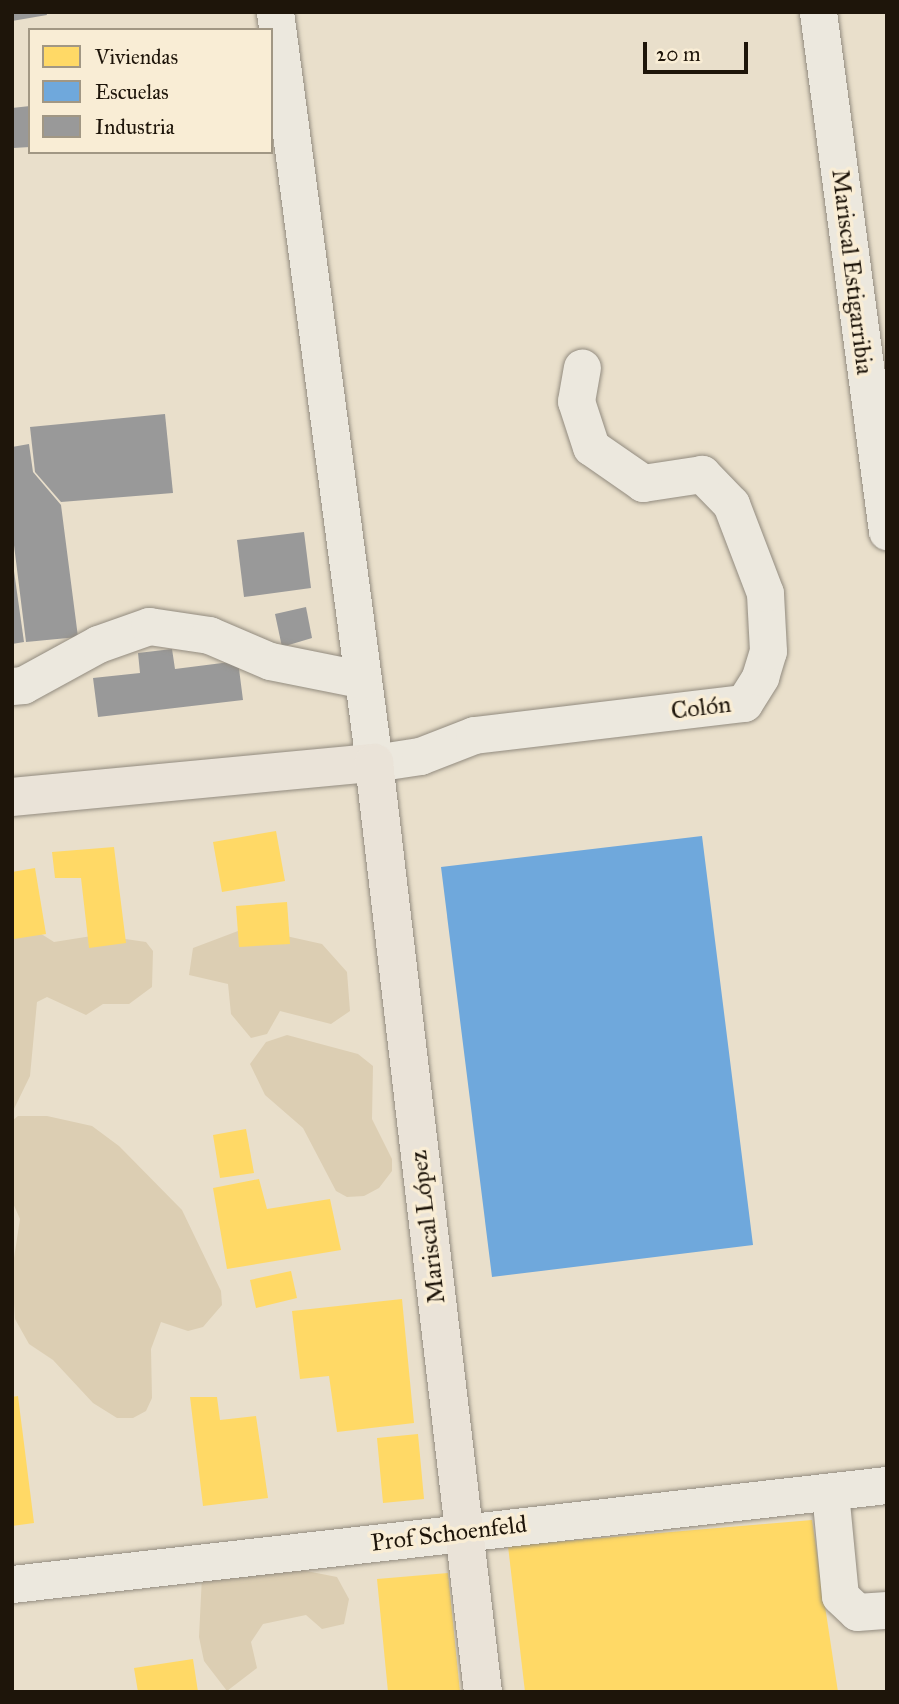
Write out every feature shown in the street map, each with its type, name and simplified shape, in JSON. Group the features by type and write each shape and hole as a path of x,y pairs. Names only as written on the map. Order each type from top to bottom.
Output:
{"main road":[{"path":"12,797 374,762"},
{"name":"Mariscal López","path":"374,762 483,1692"}],"street":[{"path":"275,12 360,679 374,762"},
{"name":"Mariscal Estigarribia","path":"818,12 887,531"},
{"name":"Colón","path":"374,762 420,756 474,734 744,704 760,677 768,651 765,593 731,504 702,474 643,483 591,447 576,401 582,368"},
{"path":"12,686 23,685 98,644 149,626 209,635 270,661 360,679"},
{"name":"Prof Schoenfeld","path":"12,1584 887,1485"},
{"path":"830,1492 840,1596 857,1612 887,1610"}],"shaded area":[{"path":"24,923 54,942 98,935 146,942 153,951 152,987 129,1004 103,1004 86,1015 47,997 37,1002 30,1076 12,1113 12,929"},
{"path":"238,931 268,932 322,944 347,972 350,1011 331,1024 280,1011 267,1034 251,1038 231,1014 228,984 189,975 193,948"},
{"path":"287,1035 358,1054 373,1066 372,1119 392,1159 392,1171 379,1188 364,1196 347,1197 336,1191 303,1128 265,1095 250,1064 266,1042"},
{"path":"18,1116 47,1116 92,1126 119,1146 182,1210 221,1291 222,1305 203,1327 188,1331 161,1322 151,1349 152,1398 146,1411 133,1418 117,1418 93,1403 53,1360 29,1344 15,1319 12,1271 20,1219 12,1201 12,1121"},
{"path":"296,1569 337,1577 349,1599 344,1624 322,1629 306,1615 263,1624 251,1642 257,1668 227,1691 204,1661 199,1637 202,1576"}],"building: Viviendas":[{"path":"276,831 285,881 222,892 213,842"},
{"path":"114,847 126,943 89,948 81,878 55,878 52,852"},
{"path":"35,868 46,934 14,939 12,872"},
{"path":"287,902 290,944 239,947 236,906"},
{"path":"246,1129 254,1173 220,1178 213,1135"},
{"path":"259,1179 267,1209 330,1199 341,1250 227,1269 213,1188"},
{"path":"291,1271 297,1298 256,1308 250,1280"},
{"path":"402,1299 414,1423 337,1432 329,1376 300,1379 292,1311"},
{"path":"18,1396 34,1523 12,1526 12,1397"},
{"path":"190,1397 217,1397 220,1420 256,1416 268,1498 203,1506"},
{"path":"418,1434 424,1499 383,1503 377,1438"},
{"path":"812,1520 838,1692 525,1692 508,1546"},
{"path":"448,1573 460,1692 388,1692 377,1579"},
{"path":"193,1659 198,1692 138,1692 134,1668"}],"building: Escuelas":[{"path":"702,836 753,1245 492,1277 441,867"}],"building: Industria":[{"path":"12,12 46,12 47,15 12,21"},
{"path":"28,106 28,147 13,148 12,108"},
{"path":"165,414 173,493 61,502 35,472 30,427"},
{"path":"29,444 33,472 61,505 78,637 26,642 12,529 12,447"},
{"path":"304,532 311,588 244,597 237,540"},
{"path":"12,557 24,642 12,644"},
{"path":"306,607 312,638 282,647 275,614"},
{"path":"172,649 175,669 238,661 243,700 98,717 93,678 140,673 138,653"}]}
